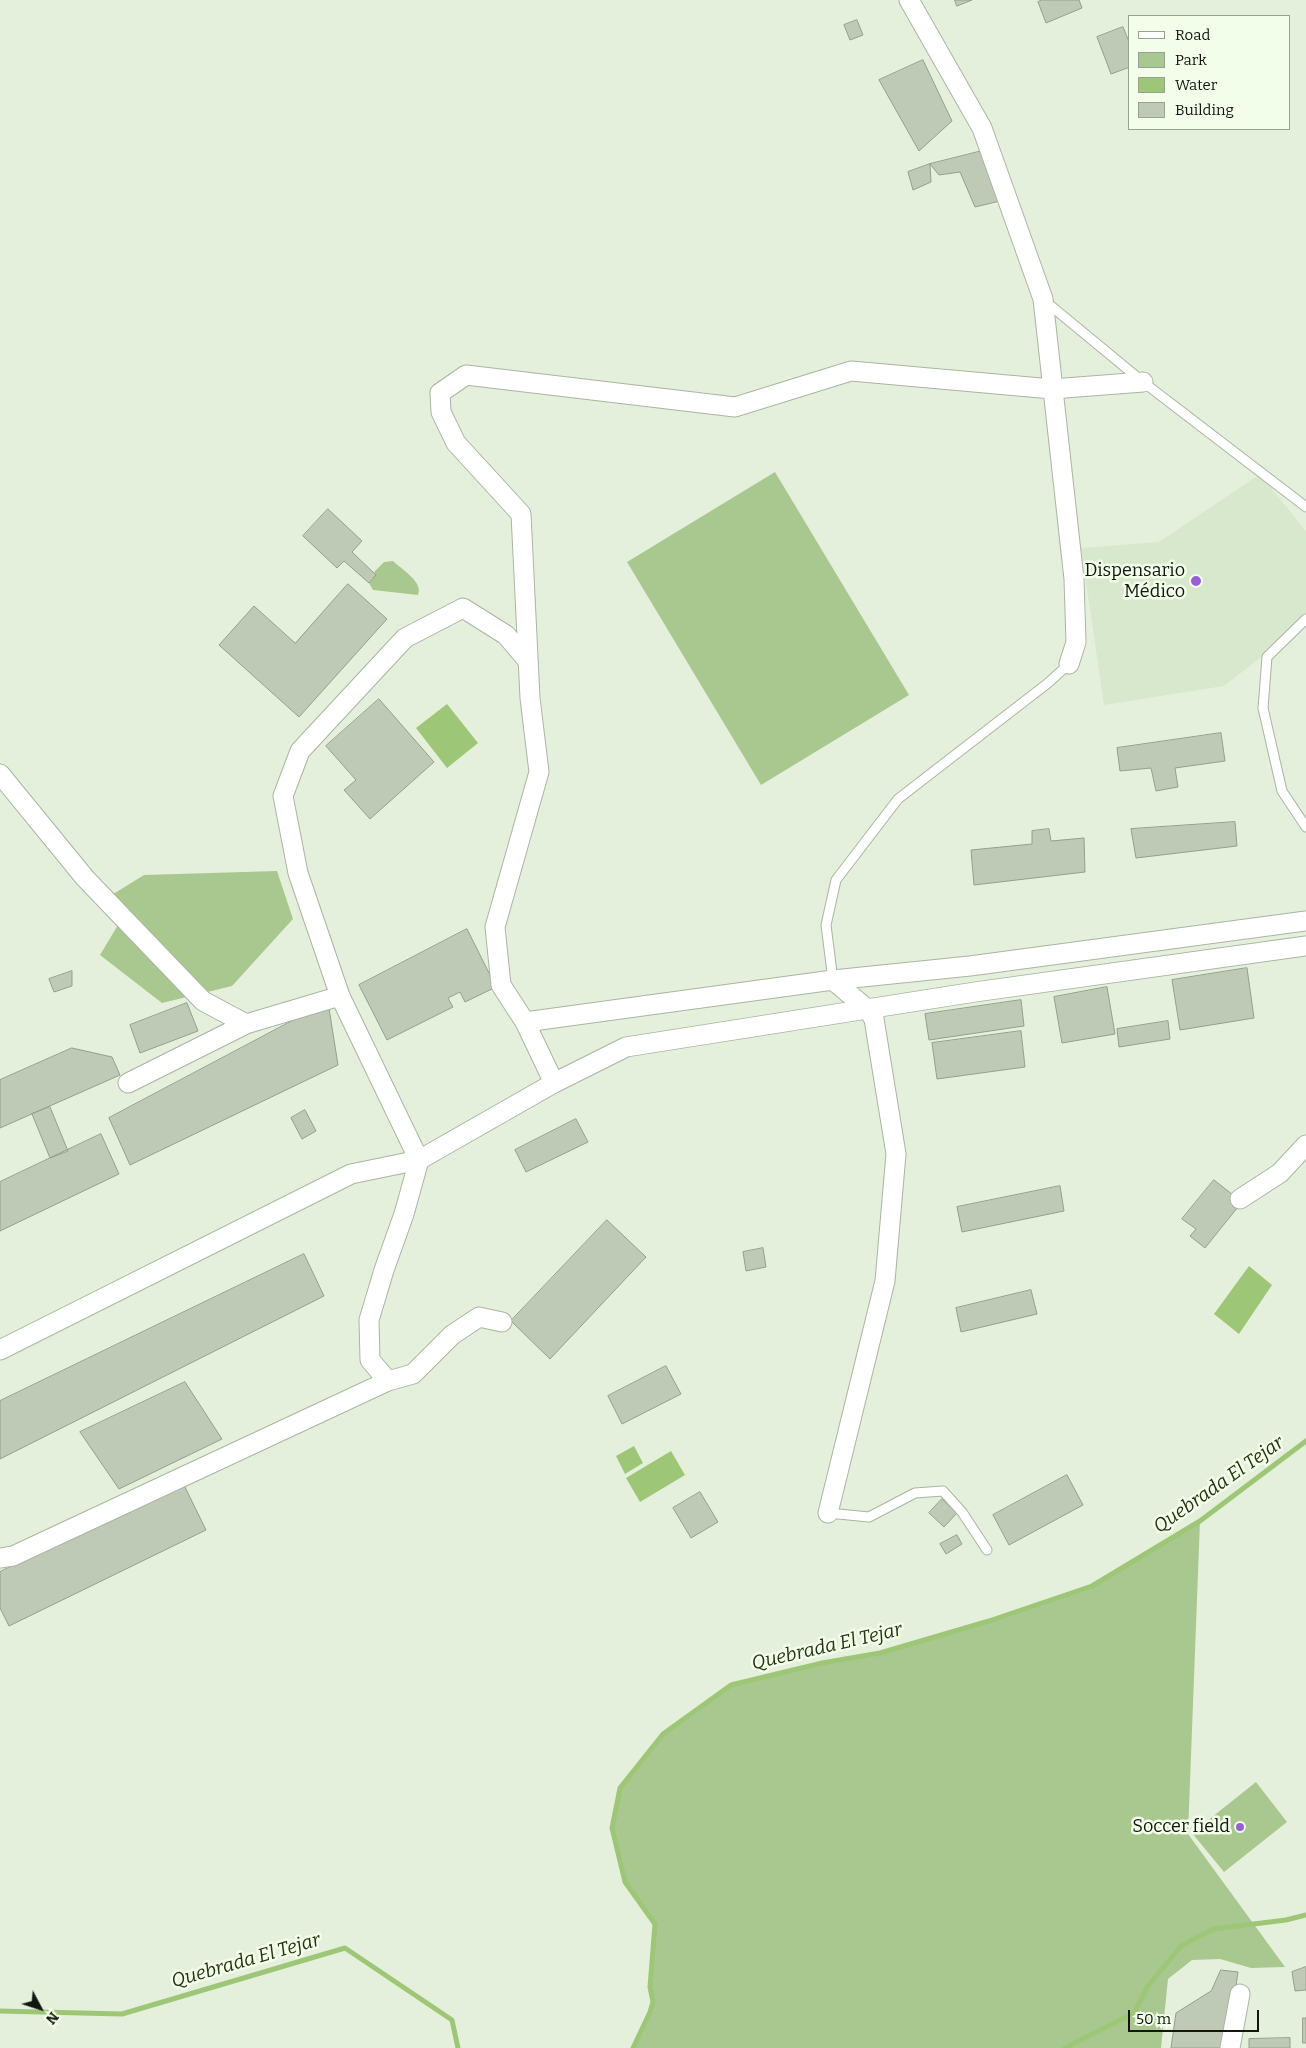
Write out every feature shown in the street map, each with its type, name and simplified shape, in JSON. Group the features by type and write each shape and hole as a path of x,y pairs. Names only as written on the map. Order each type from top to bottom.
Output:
{"street":[{"path":"909,0 982,128 1043,299 1074,579 1076,642 1068,664"},
{"path":"554,1083 525,1022 501,986 495,927 539,772 528,661 521,514 456,443 441,412 440,392 466,375 735,407 850,371 1052,389 1143,382"},
{"path":"388,1380 370,1360 369,1320 404,1214 419,1160 340,996 298,873 283,796 300,751 404,638 463,608 506,635 528,661"},
{"path":"0,774 85,878 203,1001 246,1024"},
{"path":"525,1022 833,980 970,966 1306,921"},
{"path":"0,1350 351,1174 419,1160 554,1083 626,1047 975,992 1306,946"},
{"path":"970,966 975,992"},
{"path":"828,1513 884,1281 896,1154 874,1019 868,1010 833,980"},
{"path":"128,1084 246,1024 340,996"},
{"path":"1240,1199 1280,1174 1306,1145"},
{"path":"0,1558 13,1556 388,1380 413,1374 452,1335 479,1318 502,1322"},
{"path":"1230,2048 1240,1994"}],"lane":[{"path":"1043,299 1143,382 1306,508"},
{"path":"1306,619 1267,657 1263,708 1282,791 1306,827"},
{"path":"833,980 826,925 836,880 898,799 1048,683 1068,664"},
{"path":"828,1513 869,1517 915,1493 943,1491 962,1512 987,1550"}],"shaded area":[{"name":"Dispensario Médico","path":"1260,474 1306,531 1306,613 1264,655 1224,686 1104,705 1081,548 1159,542"}],"green space":[{"path":"775,472 909,695 761,785 627,562"},
{"path":"393,561 418,585 418,595 373,590 369,583 376,575 374,572 384,562"},
{"path":"277,871 293,919 232,986 162,1003 100,955 124,915 110,896 144,875"},
{"path":"1200,1521 1188,1834 1285,1967 1251,1968 1220,1959 1192,1960 1168,1979 1161,2048 633,2048 653,2002 650,1987 655,1924 625,1882 612,1828 620,1788 663,1734 731,1685 822,1663 880,1653 989,1621 1092,1586"},
{"name":"Soccer field","path":"1256,1782 1287,1822 1224,1872 1192,1833"}],"water":[{"path":"447,704 478,743 447,768 416,728"},
{"path":"1249,1266 1272,1285 1239,1334 1214,1314"},
{"path":"634,1446 643,1463 625,1474 616,1456"},
{"path":"671,1451 685,1475 640,1502 626,1478"}],"building":[{"path":"955,0 972,0 957,6"},
{"path":"1042,0 1079,0 1082,8 1046,23 1038,2"},
{"path":"857,20 863,35 850,40 844,25"},
{"path":"1123,27 1128,39 1128,68 1111,74 1097,37"},
{"path":"923,60 952,121 919,151 879,80"},
{"path":"982,151 1000,201 975,207 960,172 939,175 930,164"},
{"path":"930,164 931,182 913,190 908,172"},
{"path":"328,509 362,541 352,552 376,575 369,583 344,561 337,568 303,536"},
{"path":"348,584 387,619 299,717 219,645 254,606 295,643"},
{"path":"379,699 434,762 370,819 344,790 356,780 326,746"},
{"path":"1221,733 1225,761 1175,768 1178,787 1156,791 1151,768 1120,771 1117,748"},
{"path":"1235,822 1237,846 1136,858 1131,829"},
{"path":"1049,829 1051,841 1084,838 1085,872 974,885 971,850 1032,844 1032,831"},
{"path":"467,929 496,987 465,1002 460,992 448,998 453,1007 387,1040 359,985"},
{"path":"1247,968 1254,1018 1180,1030 1172,980"},
{"path":"72,971 72,986 54,992 49,979"},
{"path":"1107,987 1115,1034 1062,1043 1054,997"},
{"path":"1021,1000 1024,1026 929,1040 925,1014"},
{"path":"328,1002 338,1065 130,1165 109,1118"},
{"path":"187,1003 198,1031 140,1053 130,1025"},
{"path":"1168,1021 1170,1039 1119,1047 1117,1029"},
{"path":"1021,1031 1025,1067 937,1079 932,1043"},
{"path":"72,1048 112,1057 120,1075 0,1128 0,1080"},
{"path":"50,1107 68,1151 50,1158 32,1114"},
{"path":"305,1110 316,1131 302,1139 291,1118"},
{"path":"576,1119 588,1142 526,1172 515,1150"},
{"path":"101,1134 119,1174 0,1231 0,1182"},
{"path":"1214,1180 1242,1202 1205,1248 1190,1236 1196,1229 1182,1219"},
{"path":"1060,1186 1064,1211 962,1232 957,1207"},
{"path":"607,1220 646,1257 550,1359 511,1321"},
{"path":"763,1248 766,1267 746,1271 743,1252"},
{"path":"304,1254 324,1296 0,1459 0,1401"},
{"path":"1031,1290 1037,1314 961,1332 956,1308"},
{"path":"666,1366 681,1394 622,1424 608,1396"},
{"path":"185,1382 222,1439 119,1489 80,1432"},
{"path":"1067,1475 1083,1505 1009,1545 993,1515"},
{"path":"183,1483 206,1530 9,1626 0,1608 0,1572"},
{"path":"700,1492 718,1522 691,1538 673,1508"},
{"path":"942,1499 957,1513 944,1527 929,1513"},
{"path":"957,1535 962,1544 946,1554 940,1544"},
{"path":"1306,1967 1306,1990 1295,1991 1292,1972"},
{"path":"1221,1970 1238,1972 1227,2048 1171,2048 1176,2013 1211,1991"},
{"path":"1303,2018 1306,2018 1306,2043 1303,2043"},
{"path":"1290,2038 1290,2048 1249,2048 1249,2039"}],"waterway":[{"name":"Quebrada El Tejar","path":"633,2048 653,2002 650,1987 655,1924 625,1882 612,1828 620,1788 663,1734 731,1685 822,1663 880,1653 989,1621 1092,1586 1200,1521 1306,1441"},
{"path":"1065,2048 1134,2013 1148,1986 1181,1946 1213,1929 1286,1920 1306,1915"},
{"name":"Quebrada El Tejar","path":"0,2011 122,2014 345,1948 452,2020 458,2048"}],"place":[{"name":"Dispensario Médico","path":"1196,581"},
{"name":"Soccer field","path":"1240,1827"}]}
